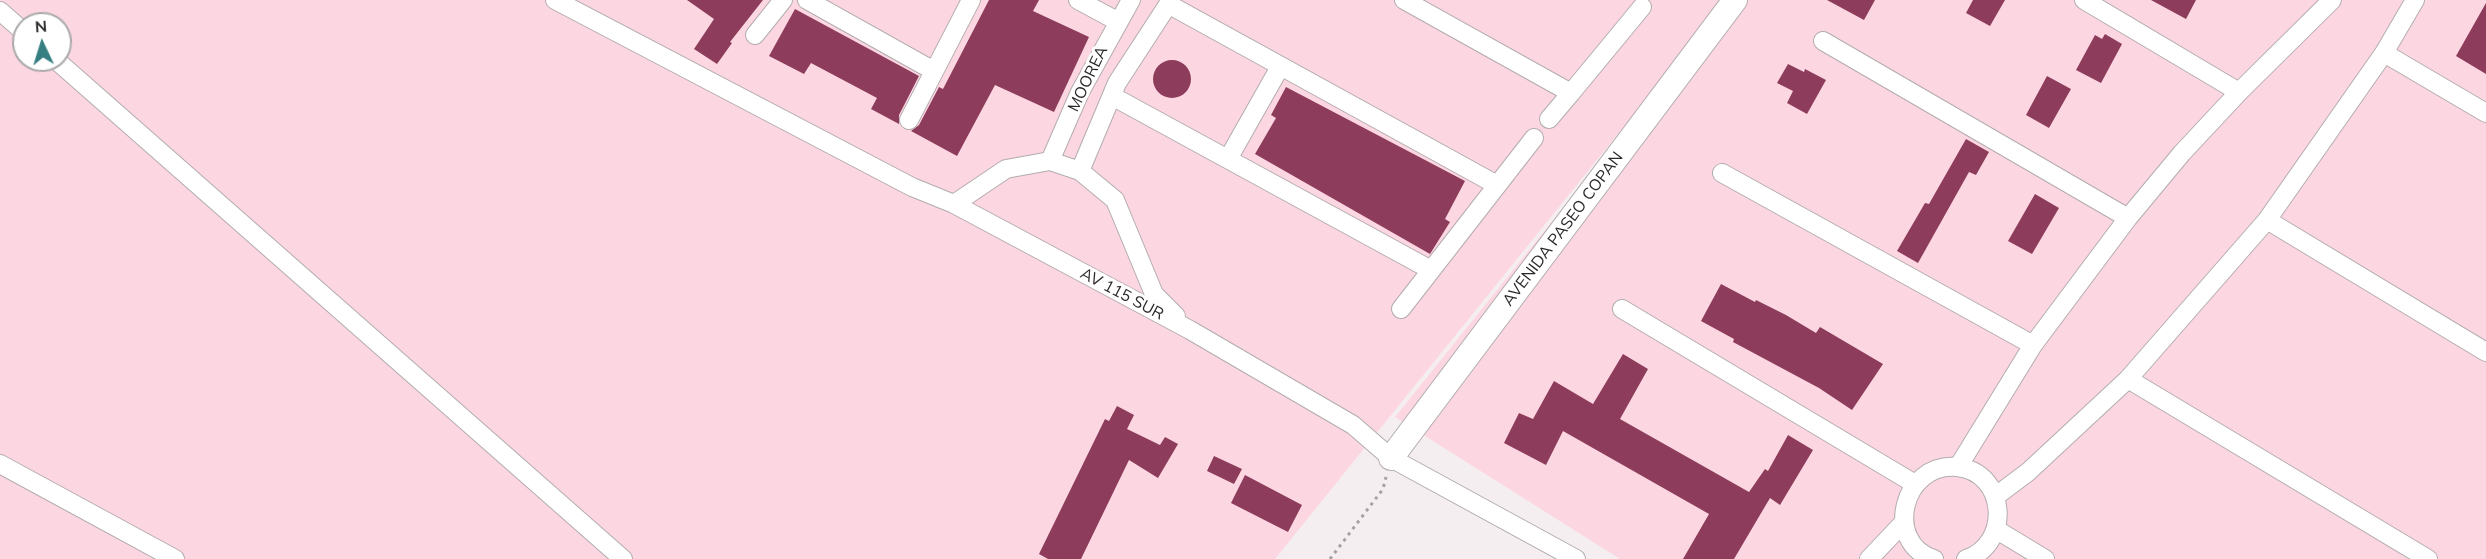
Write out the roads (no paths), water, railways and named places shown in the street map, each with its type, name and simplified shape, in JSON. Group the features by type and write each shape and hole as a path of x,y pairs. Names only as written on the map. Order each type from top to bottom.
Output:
{"main road":[{"name":"AVENIDA PASEO COPAN","path":"1391,458 1735,0"}],"street":[{"name":"AV 115 SUR","path":"555,0 912,186 954,204 1190,330 1353,425 1391,458 1576,559"},
{"path":"755,35 783,0"},
{"path":"807,0 934,71"},
{"path":"909,120 971,0"},
{"path":"1078,0 1118,21"},
{"name":"MOOREA","path":"1050,161 1080,92 1131,0"},
{"path":"1404,0 1571,93"},
{"path":"2084,0 2239,92"},
{"path":"1958,467 2033,345 2128,218 2182,153 2239,92 2332,0"},
{"path":"1996,496 2028,472 2128,379 2267,220 2384,53 2415,0"},
{"path":"1080,171 1118,83 1169,2 1280,67 1497,185"},
{"path":"1549,119 1640,2"},
{"path":"0,11 12,22"},
{"path":"1823,41 2128,218"},
{"path":"2384,53 2486,113"},
{"path":"1228,159 1280,67"},
{"path":"70,72 623,559"},
{"path":"1080,92 1109,102 1228,159 1431,270"},
{"path":"1401,309 1534,138"},
{"path":"954,204 1006,169 1050,161 1080,171 1115,200 1154,294 1190,330"},
{"path":"1722,173 2033,345"},
{"path":"2267,220 2486,352"},
{"path":"1622,309 1915,484"},
{"path":"2128,379 2428,559"},
{"path":"0,464 175,559"},
{"path":"1923,556 1908,536 1904,522 1905,502 1915,484 1925,475 1941,468 1958,467 1975,473 1988,484 1996,496 2000,516 1997,530 1988,544 1973,558"},
{"path":"1869,559 1904,522"},
{"path":"1997,530 2045,559"}]}
